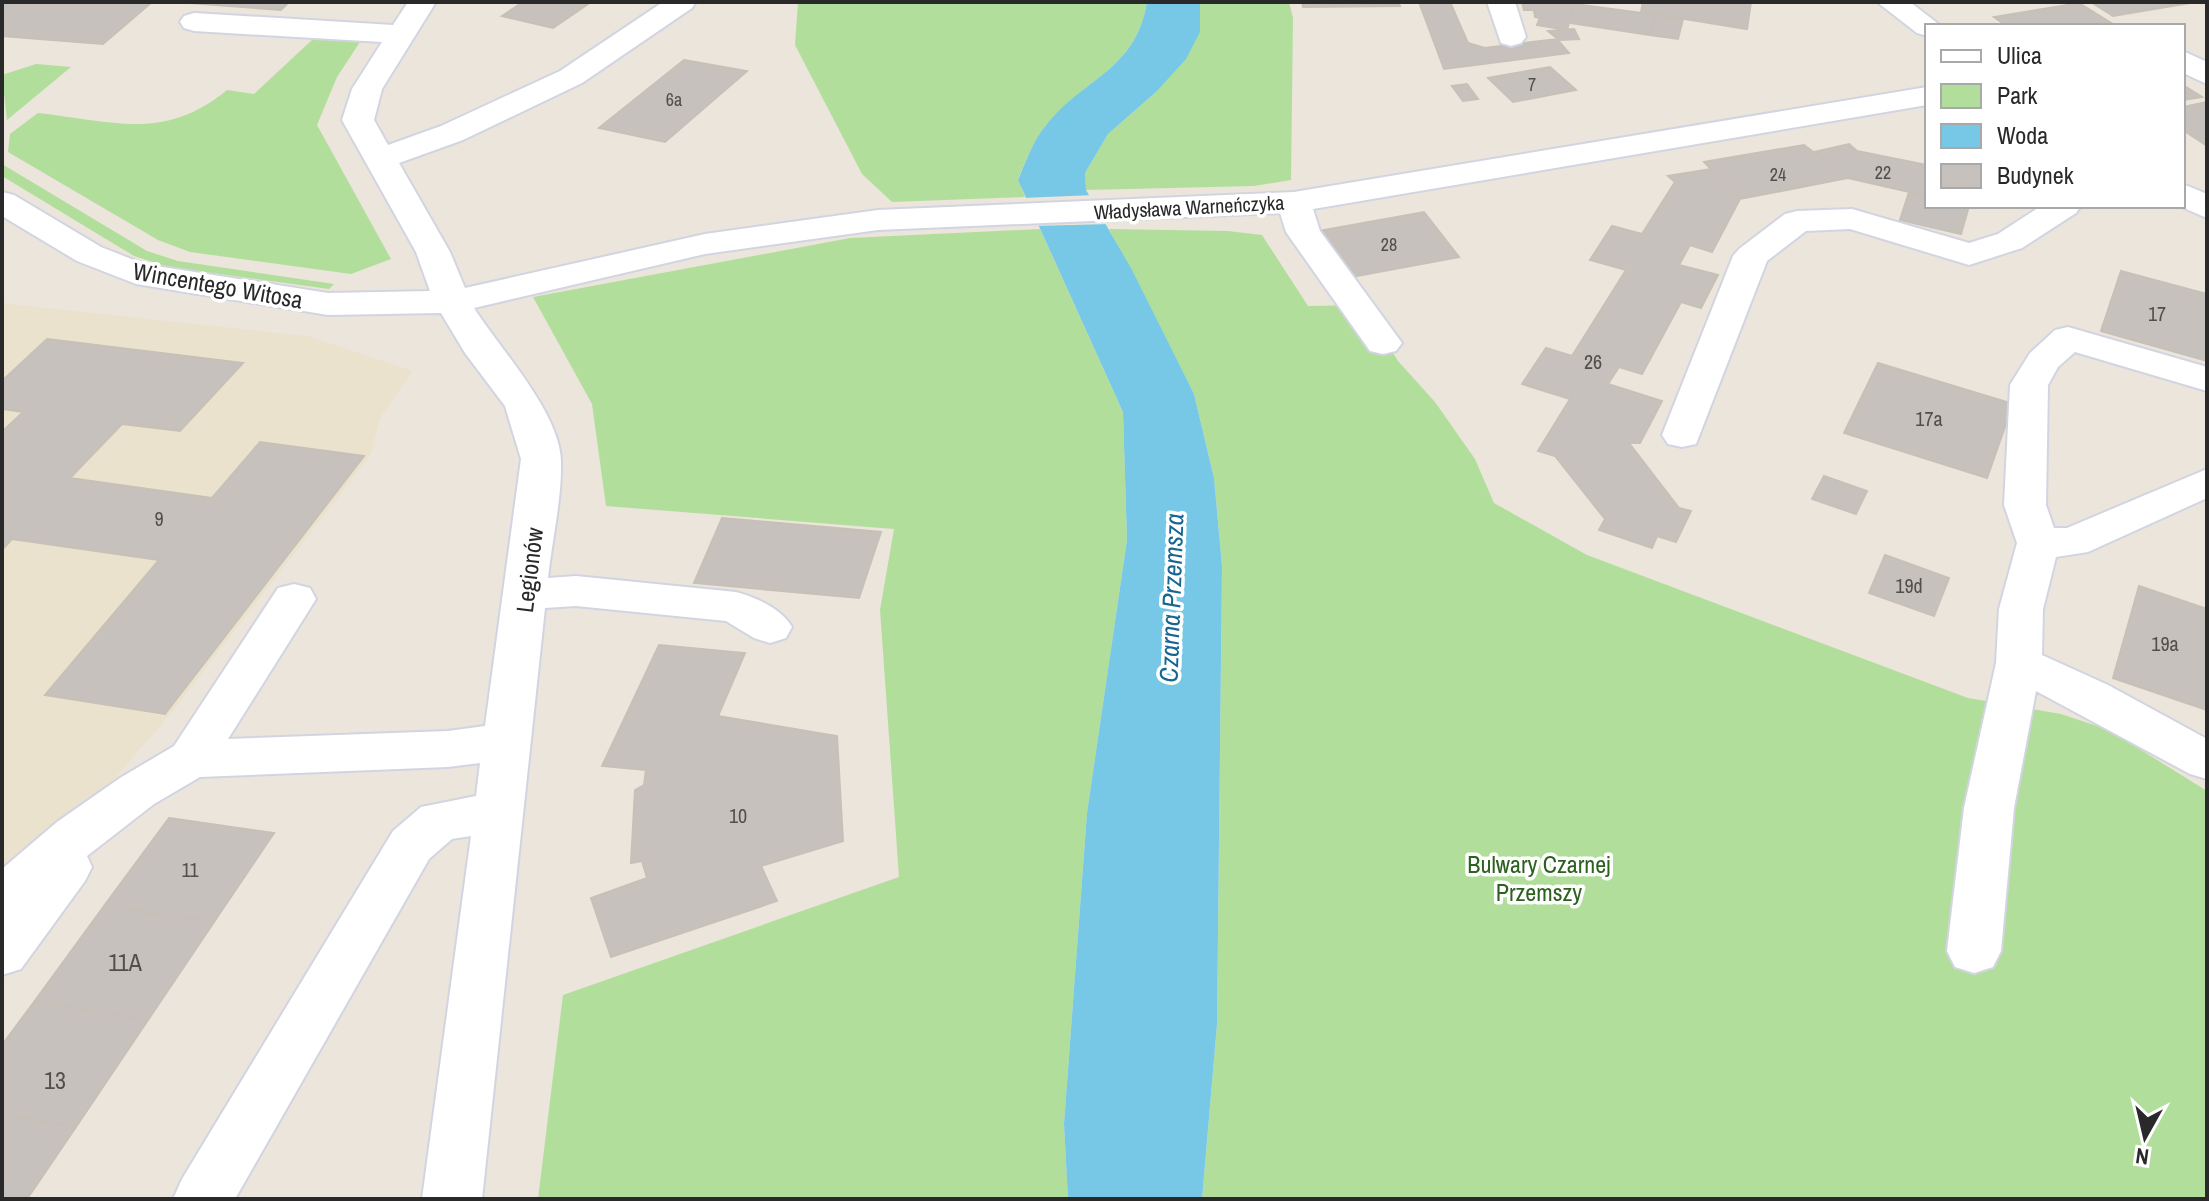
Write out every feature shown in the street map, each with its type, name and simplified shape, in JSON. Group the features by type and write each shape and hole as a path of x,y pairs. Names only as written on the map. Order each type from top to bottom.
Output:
{"street":[{"path":"300,29 329,2"},
{"path":"378,159 452,133 571,77 682,2"},
{"path":"1501,2 1511,37"},
{"path":"1891,2 1925,26"},
{"path":"194,22 300,29 411,18"},
{"name":"Legionów","path":"411,18 367,89 358,120 433,252 452,302 484,353 524,405 541,459 527,594 496,813 452,1199"},
{"path":"2185,48 2207,44"},
{"path":"2185,61 2207,75"},
{"name":"Władysława Warneńczyka","path":"452,302 705,244 813,227 942,217 1294,202 1925,96"},
{"path":"2185,195 2207,208"},
{"name":"Wincentego Witosa","path":"2,202 89,254 136,273 328,304 452,302"},
{"path":"1294,202 1303,232 1383,343"},
{"path":"1682,435 1751,256 1797,221 1852,219 1969,254 2010,241 2061,208"},
{"path":"1974,951 1989,808 2019,663 2021,609 2038,543 2025,505 2029,385 2043,361 2068,338 2207,379"},
{"path":"2038,543 2073,542 2205,486"},
{"path":"527,594 576,591 736,607 770,627"},
{"path":"2,900 75,836 137,791 191,759 294,599"},
{"path":"2019,663 2092,697 2207,761"},
{"path":"191,759 448,749 507,741"},
{"path":"203,1199 411,845 439,821 496,813"},
{"path":"2,953 77,853 75,836"}],"shaded area":[{"path":"2,303 308,336 413,371 380,418 371,454 172,712 97,799 2,881"}],"green space":[{"path":"798,2 1147,2 1141,25 1121,58 1062,108 1038,137 1018,179 1025,197 892,202 862,174 795,45"},
{"path":"1200,2 1289,2 1293,18 1291,180 1254,186 1086,190 1085,173 1108,134 1156,92 1200,32"},
{"path":"313,39 360,42 337,77 317,125 391,259 351,274 190,252 158,240 8,152 10,134 38,113 137,124 181,117 227,90 254,94"},
{"path":"36,64 71,67 7,120 2,75"},
{"path":"2,164 147,251 178,261 334,284 329,289 168,267 134,256 2,176"},
{"path":"1040,229 1123,412 1127,540 1087,813 1064,1124 1068,1199 538,1199 563,995 899,877 880,610 894,529 606,506 592,404 533,297 850,238"},
{"name":"Bulwary Czarnej Przemszy","path":"1109,229 1228,231 1262,235 1308,306 1364,305 1398,361 1435,402 1475,459 1494,503 1587,555 1968,698 2061,714 2109,730 2207,791 2207,1199 1202,1199 1217,1024 1222,566 1214,478 1194,394"}],"water":[{"name":"Czarna Przemsza","path":"1147,2 1200,2 1200,32 1186,59 1156,92 1108,134 1085,173 1086,190 1132,270 1194,394 1214,478 1222,566 1217,1024 1202,1199 1068,1199 1064,1124 1087,813 1127,540 1123,412 1018,180 1042,130 1061,108 1107,71 1132,43"}],"pier":[{"path":"1094,195 1110,224 1034,226 1022,198"}],"building":[{"path":"8,2 152,2 103,44 2,36 2,6"},
{"path":"176,2 289,2 281,10"},
{"path":"523,2 591,2 553,28 502,16"},
{"path":"1302,2 1398,2 1400,6 1303,7"},
{"path":"1419,2 1450,2 1468,43 1485,48 1557,39 1569,53 1444,69"},
{"path":"1522,2 1574,4 1567,30 1537,25 1540,18 1535,17 1534,10 1524,10"},
{"path":"1643,2 1751,2 1747,29 1641,12"},
{"path":"2091,2 2196,2 2113,16"},
{"path":"2079,3 2113,24 2004,24 1994,17"},
{"path":"1574,4 1655,15 1649,35 1570,23"},
{"path":"1655,15 1683,19 1678,39 1649,35"},
{"path":"1574,29 1579,39 1559,40 1548,31"},
{"path":"684,60 747,71 665,142 599,128"},
{"path":"1550,67 1576,90 1513,102 1488,78"},
{"path":"1467,84 1478,99 1463,101 1452,86"},
{"path":"2185,86 2202,97 2185,100"},
{"path":"2207,102 2207,146 2185,131 2185,107"},
{"path":"1849,144 1857,151 1925,165 1925,196 1848,178 1814,152"},
{"path":"1804,145 1848,178 1740,199 1704,162"},
{"path":"1711,169 1740,199 1712,252 1690,245 1679,265 1718,275 1701,308 1681,302 1642,374 1619,367 1608,384 1662,401 1640,443 1629,443 1679,508 1691,511 1676,542 1657,536 1652,548 1599,530 1605,519 1555,456 1538,451 1570,399 1522,384 1546,348 1572,356 1626,270 1590,260 1612,226 1642,234 1675,182 1668,176"},
{"path":"1909,192 1925,196 1925,208 1968,208 1961,234 1900,220"},
{"path":"1424,212 1459,257 1352,277 1319,231"},
{"path":"2121,271 2207,294 2207,361 2101,331"},
{"path":"47,339 243,363 180,431 122,424 70,478 212,498 260,442 364,456 165,714 45,695 159,560 12,539 2,550 2,432 23,412 2,409 2,381"},
{"path":"1878,363 2013,404 1987,478 1844,433"},
{"path":"1824,476 1867,491 1856,514 1812,499"},
{"path":"722,518 881,532 859,598 694,583"},
{"path":"1885,555 1949,578 1934,616 1869,593"},
{"path":"2139,586 2207,609 2207,710 2113,678"},
{"path":"659,645 745,653 718,716 837,736 843,841 761,866 777,901 611,957 591,898 647,878 642,861 631,863 635,790 644,785 646,770 602,766"},
{"path":"169,818 274,833 214,922 104,906"},
{"path":"104,906 214,922 148,1020 34,1002"},
{"path":"34,1002 148,1020 76,1127 2,1115 2,1045"},
{"path":"2,1115 76,1127 27,1199 2,1199"}]}
